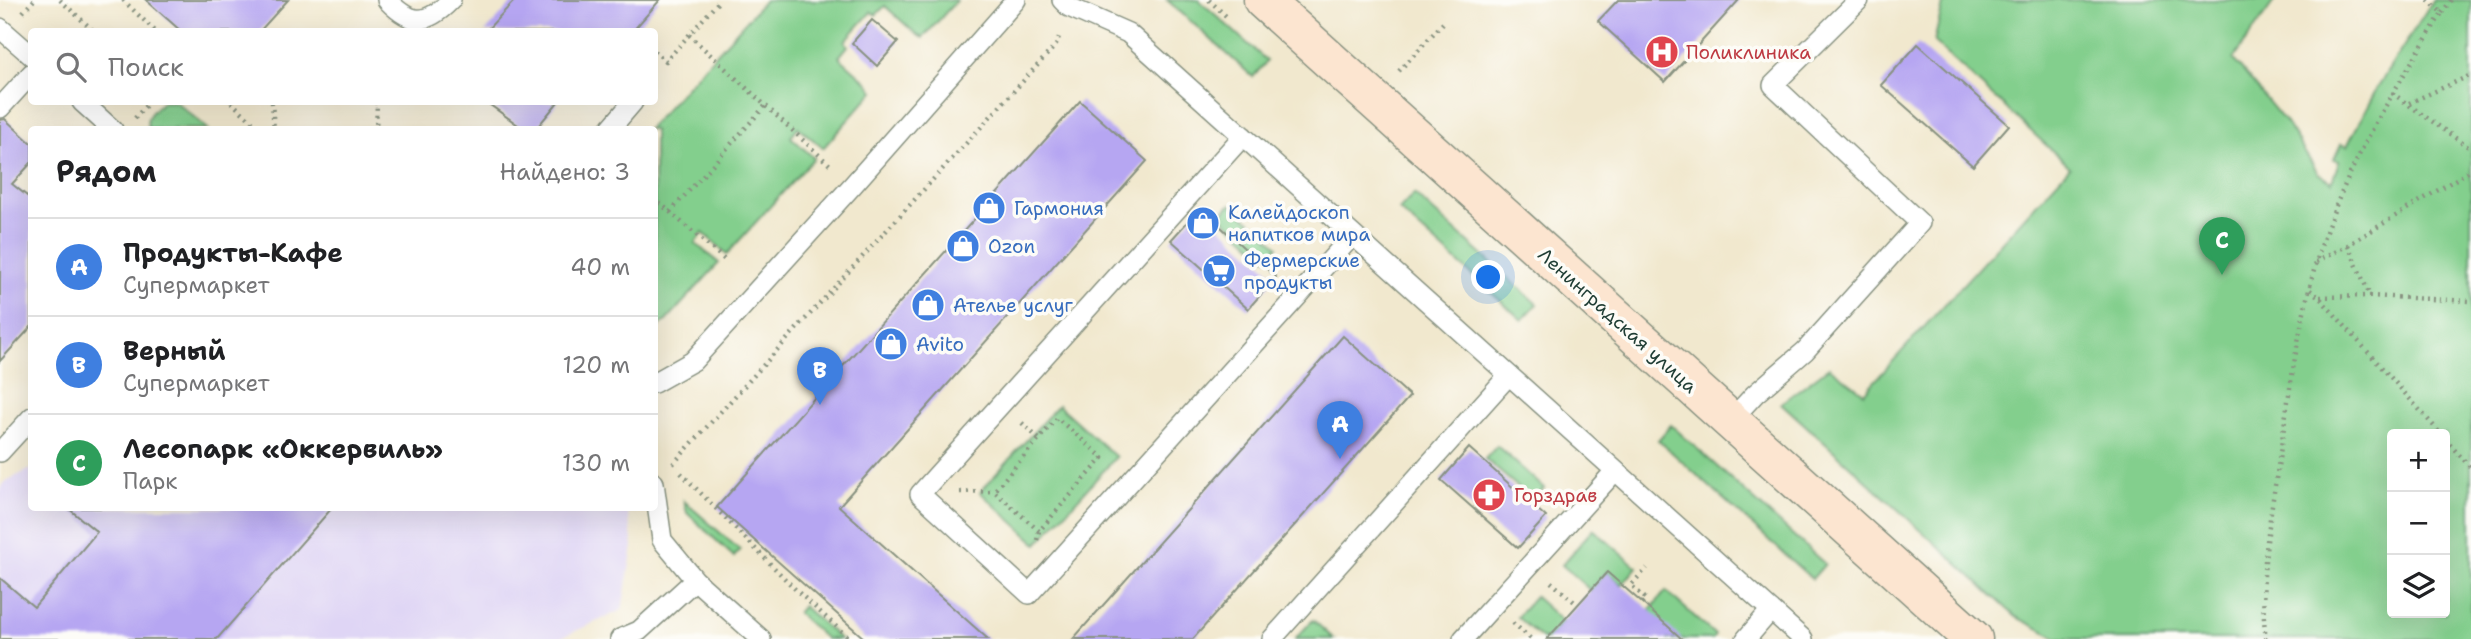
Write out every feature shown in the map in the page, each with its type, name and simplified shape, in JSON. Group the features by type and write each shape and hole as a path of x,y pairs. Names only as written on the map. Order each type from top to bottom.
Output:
{"street":[{"name":"Ленинградская улица","path":"1263,0 1972,639"}],"lane":[{"path":"387,0 402,15 420,20 439,12 450,0"},
{"path":"658,381 693,360 852,186 1016,0"},
{"path":"1730,421 1755,394 1805,351 1920,223 1773,85 1859,0"},
{"path":"1065,3 1128,33 1803,639"},
{"path":"0,27 28,52"},
{"path":"0,108 28,77"},
{"path":"85,105 109,126"},
{"path":"612,126 630,105"},
{"path":"1243,136 920,494 1029,594 1353,234"},
{"path":"1272,639 1510,375"},
{"path":"0,452 28,421"},
{"path":"1463,639 1615,471"},
{"path":"658,511 662,540 695,580 761,639"},
{"path":"620,639 639,631 695,580"},
{"path":"1746,639 1771,610"}],"path":[{"path":"21,15 34,0"},
{"path":"60,0 91,28"},
{"path":"123,0 152,28"},
{"path":"658,54 666,61 720,0"},
{"path":"2428,0 2442,13"},
{"path":"2266,639 2262,607 2266,545 2292,376 2316,262 2359,154 2392,93 2451,0"},
{"path":"850,639 798,592 673,465 1056,45 1065,3"},
{"path":"1399,71 1444,22"},
{"path":"689,35 852,186"},
{"path":"2408,104 2471,75"},
{"path":"2392,93 2471,149"},
{"path":"139,123 135,118 146,105"},
{"path":"234,105 258,126"},
{"path":"272,105 274,126"},
{"path":"376,126 377,105"},
{"path":"670,212 766,105"},
{"path":"2316,262 2471,170"},
{"path":"658,202 726,261"},
{"path":"2348,245 2370,296"},
{"path":"2310,290 2437,429"},
{"path":"2319,297 2370,296 2471,301"},
{"path":"1057,418 1103,458 1039,531 994,491 1057,418"},
{"path":"2450,445 2471,468"},
{"path":"1642,603 1646,599 1631,585 1647,568"},
{"path":"1545,577 1578,605"},
{"path":"1508,619 1531,639"}],"shaded area":[{"path":"28,470 28,511 627,511 633,546 622,610 558,639 0,639 0,488 6,481"}],"green space":[{"path":"765,0 957,0 923,38 885,6 876,15 871,12 845,41 848,46 839,57 874,91 823,148 798,127 791,137 814,158 727,254 703,233 695,243 719,263 658,327 658,126 651,126"},
{"path":"1167,0 1199,0 1267,61 1253,77"},
{"path":"1944,0 2275,0 2233,59 2286,123 2318,173 2332,182 2339,161 2334,159 2341,144 2347,146 2377,88 2433,0 2471,0 2471,639 2059,639 2016,617 1781,403 1829,367 1864,393 2070,167 1934,42"},
{"path":"159,105 180,105 204,126 148,126 148,117"},
{"path":"1414,194 1537,304 1522,320 1399,210"},
{"path":"1231,204 1278,246 1267,258 1220,216"},
{"path":"1058,405 1116,457 1037,544 980,492"},
{"path":"1671,425 1825,564 1812,579 1658,440"},
{"path":"1497,446 1544,488 1533,500 1485,459"},
{"path":"684,501 740,550 734,557 687,513"},
{"path":"1593,529 1637,567 1622,585 1607,572 1591,591 1562,565"},
{"path":"1666,591 1715,635 1712,639 1668,639 1650,610"},
{"path":"1535,597 1563,622 1547,639 1542,639 1517,617"},
{"path":"803,606 840,639 826,639 797,613"},
{"path":"1313,620 1334,639 1295,639"}],"building":[{"path":"146,0 288,0 263,28 178,28"},
{"path":"515,0 660,0 636,28 489,28"},
{"name":"Поликлиника","path":"1618,0 1739,0 1665,82 1598,21"},
{"path":"872,20 898,42 877,66 852,43"},
{"path":"1918,44 2009,125 1973,166 1881,85"},
{"path":"1080,101 1147,161 839,506 988,639 865,639 717,507"},
{"path":"490,105 556,105 538,126 519,126"},
{"path":"5,119 28,140 28,166 12,184 28,197 28,330 0,361 0,120"},
{"path":"1200,208 1276,277 1248,309 1171,240"},
{"path":"1343,336 1410,396 1193,639 1073,639"},
{"name":"Горздрав","path":"1469,448 1546,517 1518,548 1441,480"},
{"path":"72,511 329,511 217,639 0,639 0,578 34,607 97,532"},
{"path":"1607,572 1650,610 1682,639 1547,639"}],"place":[{"name":"Поликлиника","path":"1662,52"},
{"name":"Гармония","path":"989,208"},
{"name":"Калейдоскоп напитков мира","path":"1203,223"},
{"name":"Ozon","path":"963,246"},
{"name":"Фермерские продукты","path":"1219,271"},
{"name":"Лесопарк «Оккервиль»","path":"2222,275"},
{"name":"Ателье услуг","path":"928,305"},
{"name":"Avito","path":"891,344"},
{"name":"Верный","path":"820,405"},
{"name":"Продукты-Кафе","path":"1340,459"},
{"name":"Горздрав","path":"1489,495"}]}
